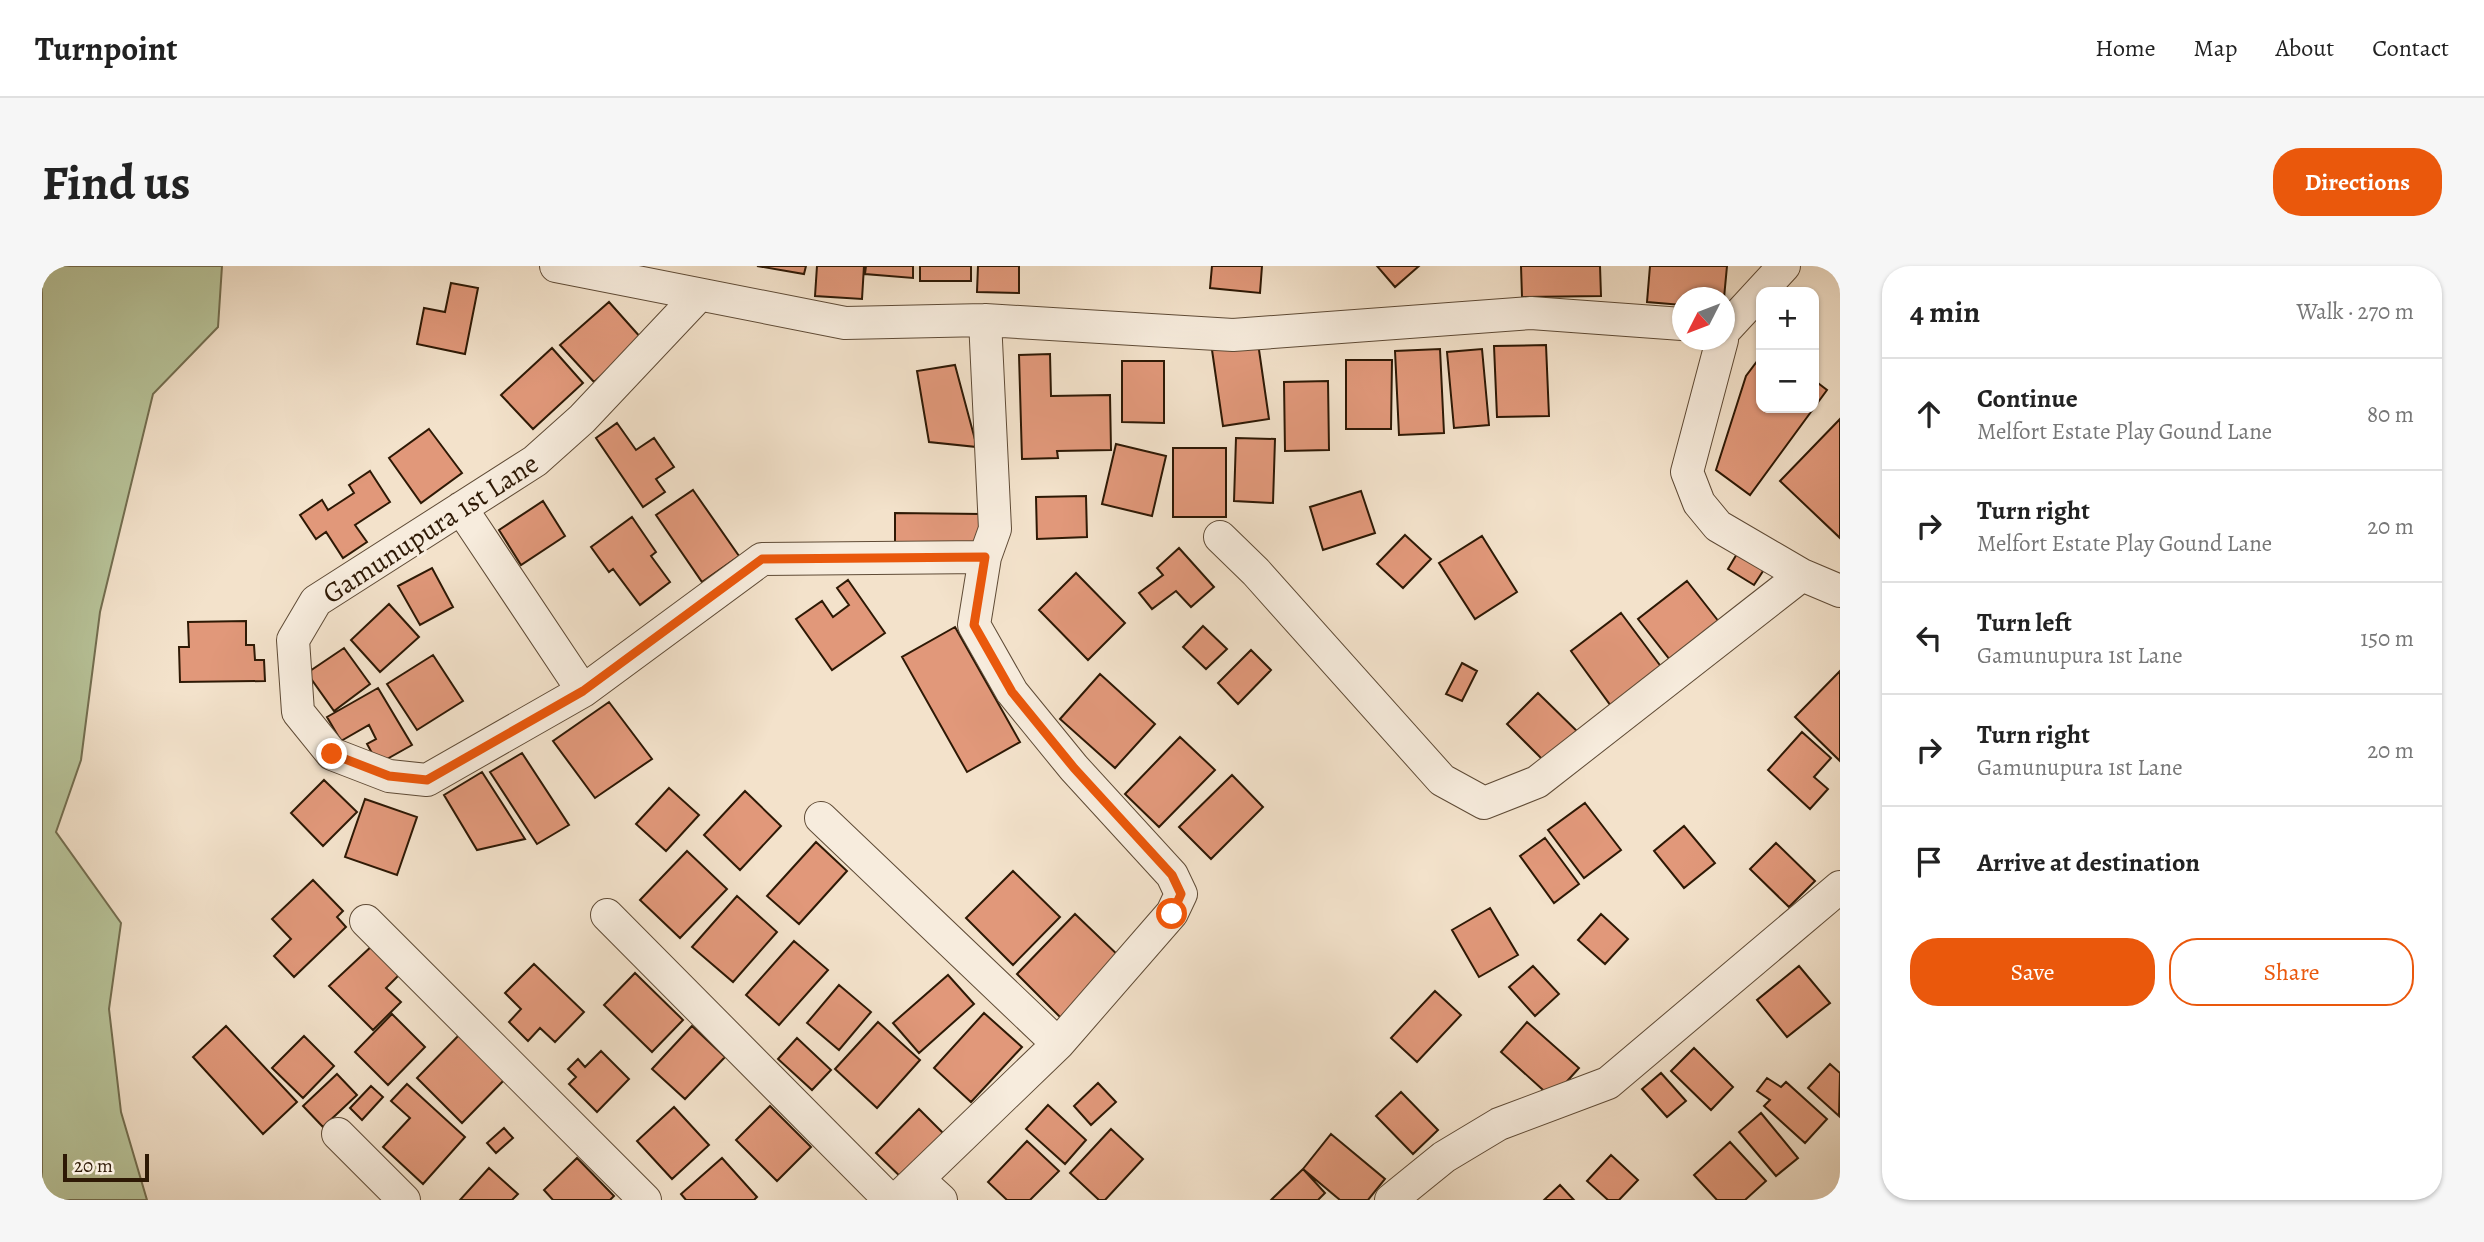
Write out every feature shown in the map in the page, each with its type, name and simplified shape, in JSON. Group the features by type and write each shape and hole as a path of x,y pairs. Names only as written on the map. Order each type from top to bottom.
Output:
{"street":[{"path":"556,266 845,323 985,320 1233,335 1531,313 1672,323"},
{"path":"1735,317 1784,266"},
{"name":"Gamunupura 1st Lane","path":"699,295 582,419 536,461 316,601 293,640 298,712 332,754 389,776 427,780 583,691 762,559 985,557"},
{"path":"918,1193 1058,1044 1172,914 1181,894 1172,875 1074,768 1012,692 974,625 985,557 995,529 985,320"},
{"path":"1719,350 1687,472 1699,503 1718,526 1802,575 1840,591"},
{"path":"461,508 583,691"},
{"path":"1220,537 1256,572 1442,780 1484,803 1537,782 1802,575"},
{"path":"821,818 1058,1044"},
{"path":"1391,1200 1444,1157 1499,1124 1608,1083 1840,887"},
{"path":"607,915 890,1200"},
{"path":"366,921 645,1200"},
{"path":"338,1134 404,1200"}],"green space":[{"path":"42,266 222,266 218,327 153,394 100,612 81,760 56,832 121,923 109,1009 121,1112 147,1200 42,1200"}],"building":[{"path":"757,266 806,266 804,274"},
{"path":"817,266 864,266 862,299 815,296"},
{"path":"866,266 913,266 913,278 865,274"},
{"path":"920,266 971,266 971,281 920,281"},
{"path":"978,266 1019,266 1019,293 977,292"},
{"path":"1212,266 1262,266 1260,293 1210,288"},
{"path":"1377,266 1419,266 1395,287"},
{"path":"1521,266 1600,266 1601,296 1522,297"},
{"path":"1650,266 1727,266 1725,287 1672,287 1672,304 1647,302"},
{"path":"451,283 478,288 465,354 417,344 424,308 445,312"},
{"path":"609,302 642,339 594,382 560,345"},
{"path":"1258,343 1269,419 1223,426 1212,350"},
{"path":"1546,345 1549,416 1497,417 1494,346"},
{"path":"552,348 583,383 533,429 501,395"},
{"path":"1440,349 1444,433 1399,435 1395,351"},
{"path":"1482,349 1489,425 1454,428 1447,352"},
{"path":"1050,354 1051,396 1110,395 1111,450 1057,451 1058,458 1022,459 1019,355"},
{"path":"1346,360 1392,360 1391,429 1346,429"},
{"path":"1122,361 1164,361 1164,423 1122,422"},
{"path":"1756,363 1756,413 1810,413 1750,495 1716,470 1746,376"},
{"path":"955,365 977,447 929,442 917,371"},
{"path":"1328,381 1329,450 1285,451 1284,382"},
{"path":"1819,384 1827,390 1819,401"},
{"path":"1840,419 1840,538 1780,481"},
{"path":"617,423 636,450 654,438 674,467 656,479 665,492 643,507 596,438"},
{"path":"429,429 462,473 421,503 389,458"},
{"path":"1236,438 1275,439 1273,503 1234,501"},
{"path":"1116,444 1166,456 1152,516 1102,504"},
{"path":"1173,448 1226,448 1226,517 1173,517"},
{"path":"370,471 390,502 355,525 367,542 343,558 326,532 316,539 300,515 322,500 328,510 354,493 349,485"},
{"path":"693,490 739,556 702,582 656,515"},
{"path":"1361,491 1375,533 1323,550 1310,507"},
{"path":"1086,496 1087,537 1037,539 1036,497"},
{"path":"543,501 565,536 521,565 499,530"},
{"path":"895,513 982,514 982,548 895,548"},
{"path":"632,517 656,552 651,556 670,582 640,605 613,569 609,572 591,547"},
{"path":"1405,535 1431,559 1403,588 1377,564"},
{"path":"1482,536 1517,592 1475,619 1439,563"},
{"path":"1179,548 1214,587 1191,607 1176,591 1152,609 1139,593 1163,575 1157,568"},
{"path":"1738,552 1765,568 1754,585 1728,569"},
{"path":"432,568 453,607 420,625 398,586"},
{"path":"1076,573 1125,623 1088,660 1039,610"},
{"path":"848,580 885,633 832,670 796,619 822,601 833,617 849,605 837,588"},
{"path":"1687,581 1723,627 1674,665 1638,619"},
{"path":"389,604 419,637 380,672 351,640"},
{"path":"1621,613 1662,668 1611,706 1571,651"},
{"path":"246,621 246,645 254,645 255,660 264,660 265,681 180,682 179,647 189,647 188,622"},
{"path":"1203,626 1227,649 1206,669 1183,647"},
{"path":"955,627 1020,742 967,772 902,657"},
{"path":"344,648 370,684 334,711 307,673"},
{"path":"1251,650 1271,670 1238,704 1218,683"},
{"path":"433,655 463,701 417,730 387,684"},
{"path":"1462,663 1477,671 1462,701 1446,694"},
{"path":"1840,671 1840,761 1795,717"},
{"path":"1100,674 1155,724 1115,768 1060,719"},
{"path":"378,688 412,745 378,764 367,744 376,739 369,725 341,741 327,717"},
{"path":"1538,693 1582,736 1551,768 1507,724"},
{"path":"609,702 652,759 595,798 553,741"},
{"path":"1802,732 1831,758 1814,777 1828,789 1810,809 1768,770"},
{"path":"1180,737 1215,770 1159,827 1125,794"},
{"path":"522,753 569,825 537,844 490,772"},
{"path":"482,772 525,839 477,850 444,795"},
{"path":"1232,775 1263,807 1211,859 1179,827"},
{"path":"324,780 357,812 323,846 291,813"},
{"path":"669,788 699,815 666,851 636,824"},
{"path":"745,791 781,826 740,870 704,835"},
{"path":"365,799 417,817 397,875 345,857"},
{"path":"1585,803 1621,850 1584,878 1548,830"},
{"path":"1684,826 1715,863 1684,888 1654,851"},
{"path":"1545,838 1579,884 1554,903 1520,856"},
{"path":"816,842 847,871 799,924 767,896"},
{"path":"1776,843 1815,881 1789,907 1750,869"},
{"path":"687,851 727,889 680,938 640,900"},
{"path":"1013,871 1060,917 1013,965 966,918"},
{"path":"313,880 343,911 337,917 346,927 294,977 274,956 291,939 272,919"},
{"path":"737,896 777,932 733,982 692,947"},
{"path":"1490,908 1518,955 1479,977 1452,930"},
{"path":"1075,914 1122,959 1063,1020 1017,974"},
{"path":"1601,914 1628,939 1605,964 1578,940"},
{"path":"794,941 828,970 779,1025 746,995"},
{"path":"374,944 402,972 386,988 401,1002 373,1030 329,986"},
{"path":"534,964 584,1012 555,1042 540,1028 528,1041 509,1022 521,1009 505,993"},
{"path":"1533,966 1559,994 1535,1016 1509,987"},
{"path":"1799,966 1830,1003 1787,1037 1757,1000"},
{"path":"635,973 683,1020 652,1052 604,1005"},
{"path":"948,975 974,1004 919,1053 893,1023"},
{"path":"839,985 871,1012 839,1050 807,1023"},
{"path":"1435,991 1461,1015 1417,1062 1391,1038"},
{"path":"984,1013 1022,1047 971,1102 934,1068"},
{"path":"392,1014 425,1047 388,1085 355,1052"},
{"path":"878,1022 920,1060 877,1108 835,1069"},
{"path":"1527,1022 1579,1068 1552,1098 1501,1052"},
{"path":"226,1026 297,1102 263,1134 193,1057"},
{"path":"692,1026 725,1057 685,1099 652,1069"},
{"path":"463,1031 509,1075 462,1123 417,1078"},
{"path":"304,1036 334,1066 303,1098 272,1068"},
{"path":"797,1038 831,1070 812,1090 778,1059"},
{"path":"1694,1048 1733,1087 1711,1110 1671,1071"},
{"path":"601,1051 629,1079 597,1112 569,1084 576,1077 568,1069 578,1059 585,1067"},
{"path":"1830,1064 1840,1073 1839,1116 1808,1088"},
{"path":"1661,1073 1686,1101 1667,1117 1642,1089"},
{"path":"337,1074 357,1095 323,1127 303,1106"},
{"path":"1767,1078 1781,1087 1786,1082 1827,1119 1805,1143 1764,1106 1770,1100 1757,1091"},
{"path":"1098,1083 1116,1102 1091,1125 1074,1106"},
{"path":"407,1084 465,1137 423,1184 383,1147 410,1118 391,1101"},
{"path":"371,1086 383,1097 362,1120 350,1108"},
{"path":"1401,1092 1438,1130 1413,1154 1376,1116"},
{"path":"1048,1105 1086,1140 1065,1164 1026,1129"},
{"path":"770,1106 811,1147 777,1181 736,1140"},
{"path":"674,1107 709,1145 672,1179 637,1141"},
{"path":"919,1109 950,1140 908,1184 876,1153"},
{"path":"1761,1113 1798,1158 1776,1176 1739,1132"},
{"path":"504,1128 513,1138 496,1153 487,1143"},
{"path":"1111,1129 1143,1159 1105,1200 1099,1200 1070,1173"},
{"path":"1331,1134 1385,1179 1368,1200 1340,1200 1303,1169"},
{"path":"1027,1141 1059,1171 1030,1200 1007,1200 988,1182"},
{"path":"1730,1142 1766,1181 1745,1200 1717,1200 1694,1175"},
{"path":"1611,1155 1638,1180 1619,1200 1608,1200 1587,1181"},
{"path":"577,1158 614,1196 610,1200 553,1200 544,1190"},
{"path":"722,1158 757,1197 754,1200 686,1200 681,1194"},
{"path":"489,1168 518,1194 512,1200 460,1200"},
{"path":"1303,1169 1325,1193 1318,1200 1271,1200"},
{"path":"1560,1185 1574,1200 1544,1200"}],"route":[{"path":"332,754 389,776 427,780 583,691 762,559 985,557 974,625 1012,692 1074,768 1172,875 1181,894 1172,914"}]}
